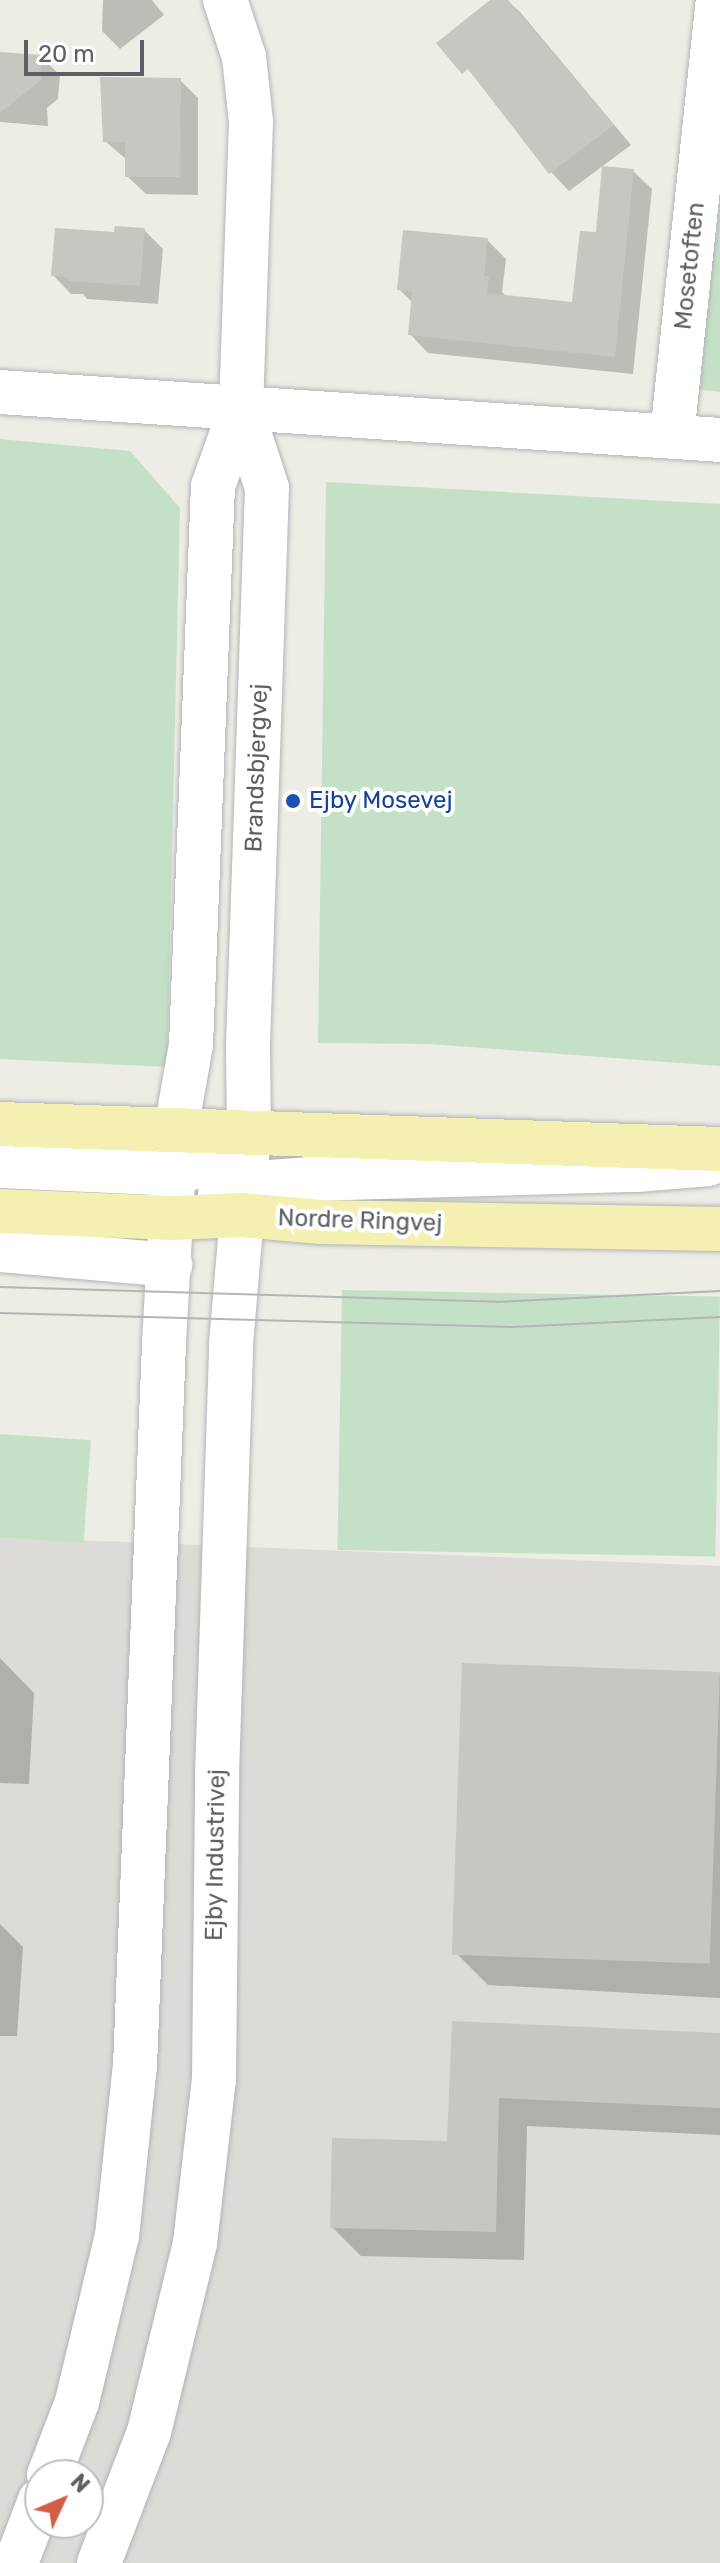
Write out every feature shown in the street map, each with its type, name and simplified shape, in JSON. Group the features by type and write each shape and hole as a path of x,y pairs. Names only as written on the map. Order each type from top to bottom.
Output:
{"main road":[{"path":"0,1124 720,1149"},
{"name":"Nordre Ringvej","path":"0,1211 172,1218 244,1199 321,1222 720,1229"}],"street":[{"name":"Brandsbjergvej","path":"176,1129 191,1045 213,486 241,408 251,122 244,57 225,0"},
{"name":"Mosetoften","path":"672,436 718,0"},
{"path":"0,392 720,440"},
{"name":"Brandsbjergvej","path":"241,408 267,488 248,1045 249,1132"},
{"path":"55,2459 77,2402 117,2236 135,2066 176,1129"},
{"path":"0,1166 173,1174 218,1159 249,1132"},
{"name":"Ejby Industrivej","path":"99,2563 149,2432 195,2243 205,2177 214,2080 217,1774 231,1344 249,1132"},
{"path":"244,1199 720,1163"},
{"path":"0,1250 170,1265"},
{"path":"16,2563 25,2539"}],"shaded area":[{"path":"0,1537 720,1566 720,2563 0,2563"}],"green space":[{"path":"720,126 720,392 694,389"},
{"path":"0,439 130,451 180,508 167,1067 0,1059"},
{"path":"326,482 720,504 720,1066 429,1044 318,1043"},
{"path":"342,1290 720,1297 715,1557 337,1550"},
{"path":"0,1434 91,1440 84,1543 0,1537"}],"building":[{"path":"490,0 508,0 614,125 549,174 468,69 462,74 436,43"},
{"path":"0,52 42,55 41,80 0,113"},
{"path":"100,77 181,78 180,177 125,177 125,142 103,142"},
{"path":"602,166 634,169 615,357 408,335 412,292 397,290 403,230 488,238 484,276 489,276 487,293 572,302 580,231 596,232"},
{"path":"115,226 145,228 140,286 67,281 68,277 51,276 55,228 114,232"},
{"path":"462,1663 720,1672 710,1964 452,1955"},
{"path":"452,2021 720,2033 720,2108 499,2098 496,2232 330,2228 332,2138 447,2141"}],"tram line":[{"path":"0,1287 497,1302 720,1291"},
{"path":"0,1313 513,1327 720,1317"}],"place":[{"name":"Ejby Mosevej","path":"293,801"}]}
